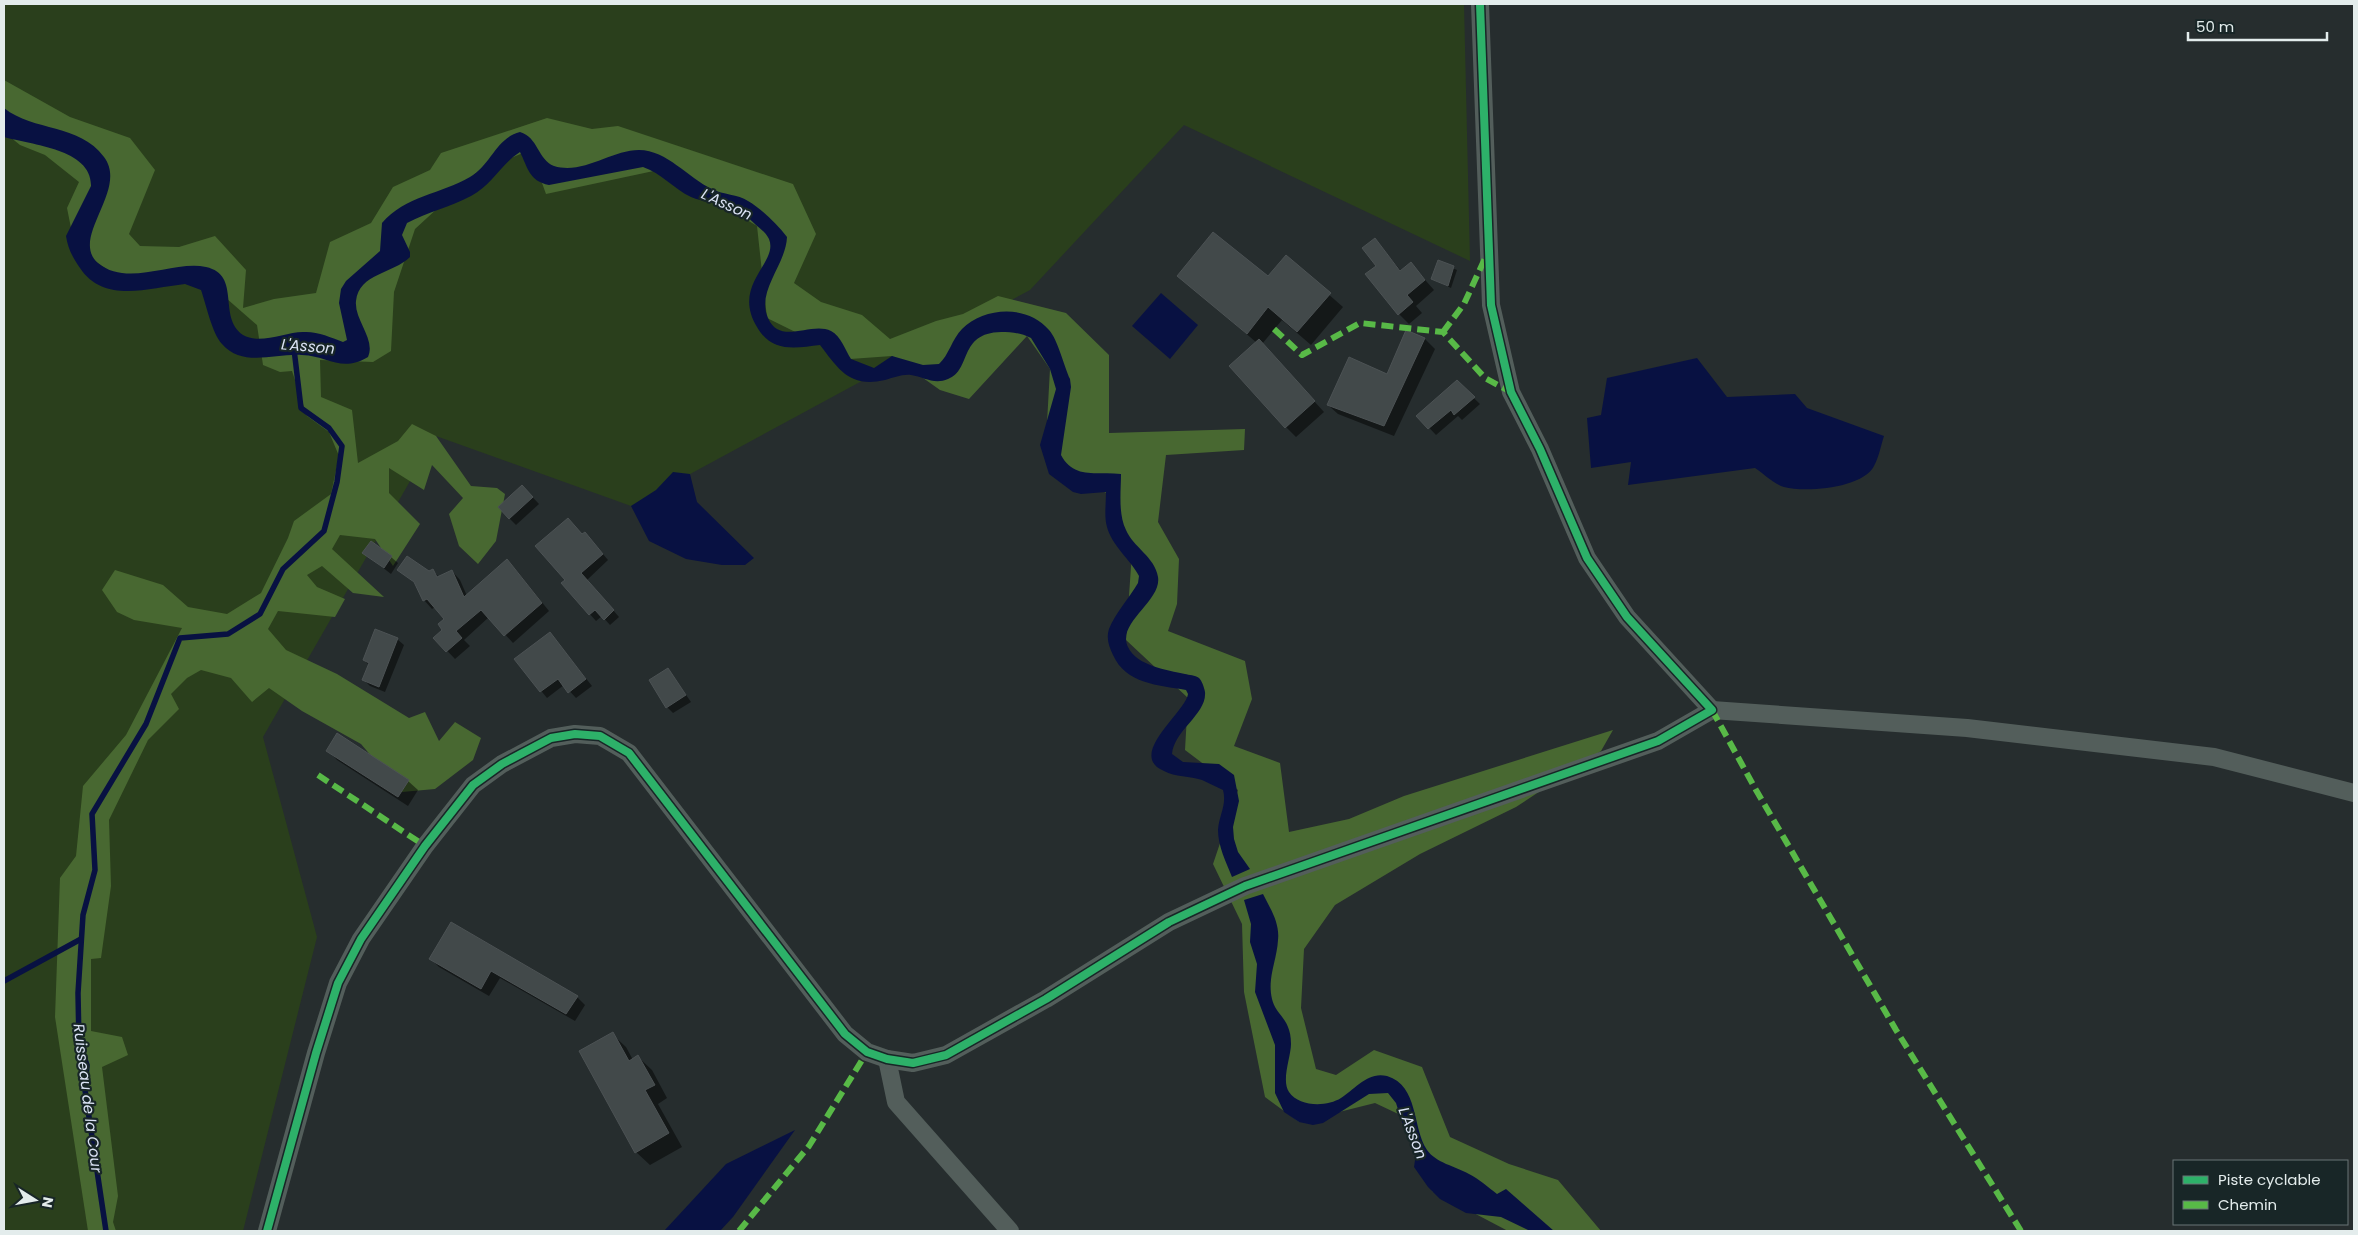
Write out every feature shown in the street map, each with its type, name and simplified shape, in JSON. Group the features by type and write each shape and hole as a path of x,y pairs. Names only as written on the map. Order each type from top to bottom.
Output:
{"street":[{"path":"1480,4 1491,305 1511,392 1540,449 1587,558 1627,617 1712,710"},
{"path":"267,1231 318,1044 338,984 360,939 425,846 473,785 502,764 551,738 575,734 600,736 628,754 845,1034 867,1052 887,1059 913,1063 946,1055 1046,999 1169,922 1245,886 1658,741 1712,710 1967,728 2214,757 2354,793"},
{"path":"887,1059 896,1102 1010,1231"}],"green space":[{"path":"4,4 1464,4 1470,261 1184,125 1030,290 631,506 436,436 263,737 317,937 243,1231 4,1231"},
{"path":"4,80 70,117 130,138 155,170 129,234 140,246 179,247 215,236 246,270 243,308 274,299 316,293 330,242 371,223 393,187 430,170 441,153 547,118 592,129 618,126 793,184 816,234 794,283 821,302 862,315 890,339 936,321 963,314 998,296 1066,313 1109,355 1109,433 1245,429 1244,450 1166,455 1158,522 1179,559 1177,604 1168,631 1245,661 1252,699 1234,746 1280,763 1289,832 1349,819 1404,796 1613,730 1601,751 1516,807 1420,854 1335,905 1304,949 1301,1008 1316,1069 1336,1075 1374,1050 1422,1067 1450,1137 1509,1164 1558,1180 1601,1231 1508,1231 1432,1191 1411,1120 1375,1103 1299,1122 1265,1097 1244,992 1242,924 1213,864 1238,790 1185,750 1188,698 1126,640 1132,552 1112,495 1065,477 1047,423 1050,369 1027,336 969,399 940,390 892,356 850,359 767,318 757,226 663,169 546,194 530,150 476,173 415,229 394,292 391,351 373,362 320,360 321,397 352,410 358,463 398,441 412,424 436,436 471,486 497,488 505,494 496,541 478,564 459,546 449,514 463,498 432,465 424,490 389,468 389,493 420,524 393,566 375,539 340,535 332,549 384,597 353,593 322,566 307,575 317,587 345,599 335,617 278,611 268,629 286,650 337,674 409,718 425,712 439,741 455,722 481,738 473,760 435,789 402,792 361,744 302,711 269,688 252,702 231,678 201,670 187,678 171,694 179,709 148,740 109,820 111,886 101,958 91,959 91,1031 122,1037 128,1055 102,1067 118,1196 113,1222 116,1231 88,1231 55,1017 60,878 76,856 83,786 126,735 182,628 134,620 117,612 102,590 115,570 163,585 188,607 227,614 261,593 288,538 294,521 331,494 339,456 329,432 307,416 292,371 280,372 263,365 257,325 210,284 120,278 75,248 67,208 79,182 45,155 20,145 4,132"}],"water":[{"name":"L'Asson","path":"4,108 16,116 29,121 82,138 94,146 104,157 110,170 110,184 90,241 91,253 98,263 110,270 123,273 151,272 193,266 206,267 217,271 227,287 231,318 235,327 243,335 250,338 257,339 313,332 343,342 347,340 339,303 341,289 346,281 380,251 382,223 391,214 412,201 470,177 483,166 505,140 520,132 531,139 544,159 554,166 576,167 628,151 649,151 668,159 712,189 740,197 754,205 769,217 787,237 782,258 768,288 766,298 765,308 773,326 788,332 814,329 831,331 840,340 851,359 874,368 892,356 923,365 939,364 962,329 982,316 993,313 1018,312 1040,322 1052,334 1070,379 1071,387 1061,455 1066,463 1080,471 1121,474 1120,502 1123,524 1129,536 1153,564 1158,577 1153,595 1128,629 1126,638 1128,647 1138,659 1145,663 1161,669 1196,676 1201,681 1205,692 1201,708 1178,737 1172,754 1183,762 1219,764 1234,775 1239,801 1233,827 1234,839 1238,852 1250,869 1232,877 1223,854 1218,830 1224,800 1223,790 1202,780 1168,773 1154,764 1151,755 1154,744 1185,702 1188,694 1186,690 1144,682 1134,678 1119,665 1113,655 1108,639 1109,629 1138,583 1139,576 1109,534 1106,519 1106,492 1081,494 1073,492 1049,474 1040,445 1056,389 1050,369 1031,338 1024,335 1001,332 987,334 978,338 967,352 960,368 955,374 943,381 934,381 908,375 873,382 854,379 846,375 833,362 820,345 785,347 777,345 763,335 757,327 750,312 749,298 757,276 768,257 769,239 762,230 743,214 728,206 691,197 656,173 643,167 549,185 533,177 520,152 478,192 407,223 402,235 410,252 410,257 403,263 370,279 358,292 356,308 369,343 368,357 359,362 342,364 302,355 260,358 240,356 230,351 218,339 201,290 185,284 142,290 114,290 101,286 90,279 73,257 66,236 91,186 89,174 82,164 71,156 44,146 4,137"},
{"path":"1161,293 1198,325 1170,359 1132,326"},
{"path":"1697,358 1727,397 1795,394 1807,408 1884,436 1874,466 1868,473 1858,479 1846,484 1819,489 1794,489 1780,486 1755,468 1628,485 1631,462 1591,468 1587,418 1601,415 1607,378"},
{"path":"673,472 690,474 697,502 754,558 745,565 722,565 686,559 649,541 631,506 656,490"},
{"name":"L'Asson","path":"1263,894 1274,916 1278,934 1271,976 1271,991 1274,1005 1289,1028 1291,1049 1286,1081 1289,1092 1299,1101 1321,1104 1341,1098 1368,1078 1374,1076 1387,1076 1397,1081 1410,1098 1422,1141 1435,1158 1473,1176 1497,1194 1506,1189 1554,1231 1530,1231 1501,1217 1466,1213 1440,1199 1428,1187 1414,1167 1417,1147 1402,1122 1396,1103 1388,1093 1369,1094 1323,1123 1313,1125 1299,1122 1284,1112 1275,1093 1275,1045 1255,992 1257,964 1250,942 1251,924 1244,900"},
{"path":"795,1130 733,1217 720,1231 664,1231 726,1164"}],"building":[{"path":"1213,232 1268,276 1286,255 1331,293 1297,332 1268,307 1247,334 1177,276"},
{"path":"1375,238 1400,271 1411,262 1425,280 1407,295 1413,302 1398,315 1365,274 1376,266 1362,248"},
{"path":"1438,260 1454,266 1448,286 1431,279"},
{"path":"1406,330 1425,338 1384,426 1327,405 1349,357 1387,374"},
{"path":"1259,339 1315,401 1285,428 1229,366"},
{"path":"1457,380 1475,397 1454,415 1451,410 1428,429 1416,416"},
{"path":"522,485 533,497 509,519 498,507"},
{"path":"568,518 582,534 585,532 603,554 581,573 614,610 604,620 595,610 589,615 561,583 565,580 535,546"},
{"path":"371,541 392,556 384,568 362,553"},
{"path":"407,556 429,571 433,569 437,577 452,570 464,597 507,559 542,603 504,636 481,610 456,631 462,638 446,652 433,638 442,630 438,624 444,619 427,599 423,601 414,582 397,570"},
{"path":"375,629 398,638 379,687 362,680 369,663 363,660"},
{"path":"550,632 586,679 568,693 558,679 540,692 514,659"},
{"path":"668,668 686,695 666,708 649,680"},
{"path":"337,733 409,780 398,797 326,751"},
{"path":"451,922 578,996 566,1014 491,971 481,989 429,959"},
{"path":"613,1032 629,1061 638,1055 655,1085 645,1090 669,1133 635,1153 579,1051"}],"waterway":[{"name":"Ruisseau de la Cour","path":"106,1231 85,1090 87,1065 79,1044 78,993 83,915 95,870 92,814 146,724 180,638 228,634 260,614 283,569 324,531 337,482 342,446 329,428 301,408 294,349"},
{"path":"4,981 81,939"}],"marked path":[{"path":"1443,332 1464,304 1487,254"},
{"path":"1274,329 1302,355 1360,323 1443,332 1485,378 1511,392"},
{"path":"1712,710 1756,790 1896,1030 2021,1231"},
{"path":"318,775 425,846"},
{"path":"739,1231 809,1146 867,1052"}],"cycle path":[{"path":"267,1231 316,1053 338,983 361,939 425,846 473,785 502,764 551,738 575,734 600,736 629,753 845,1034 867,1052 887,1059 913,1063 946,1055 1046,999 1169,922 1245,886 1658,741 1712,710 1627,617 1587,558 1540,449 1511,392 1491,305 1480,4"}]}
